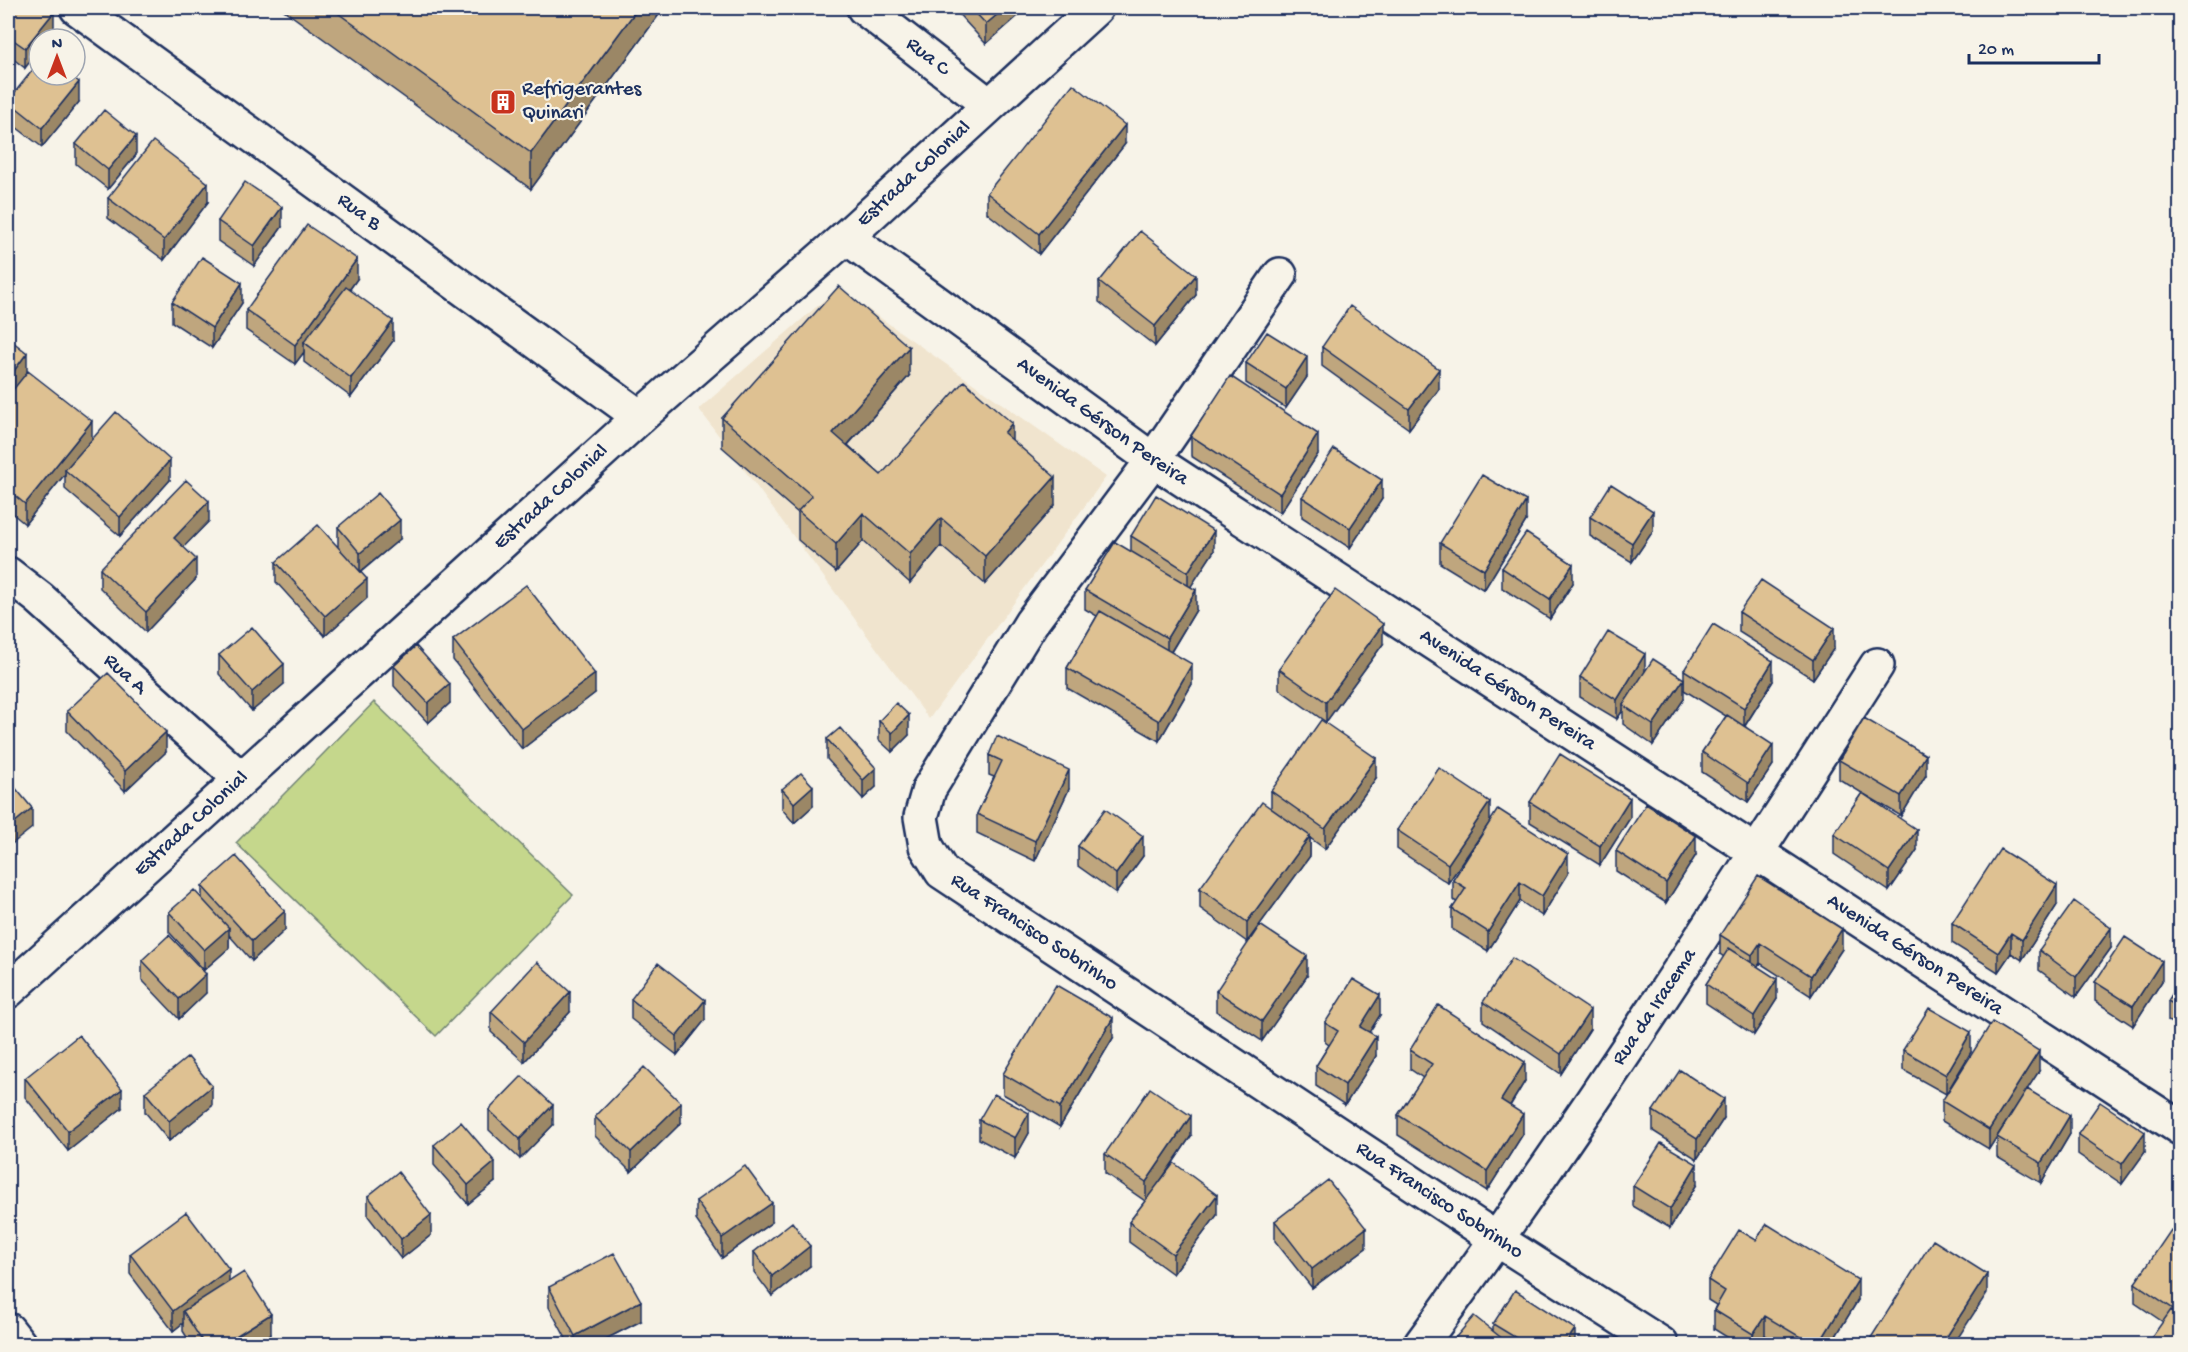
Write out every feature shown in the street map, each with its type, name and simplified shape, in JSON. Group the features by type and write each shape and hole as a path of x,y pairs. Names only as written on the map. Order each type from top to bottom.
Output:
{"main road":[{"name":"Rua B","path":"77,8 640,417"},
{"name":"Rua C","path":"864,8 989,105"},
{"name":"Estrada Colonial","path":"8,991 640,417 846,237 1096,8"},
{"name":"Avenida Gérson Pereira","path":"846,237 1153,460 2181,1128"},
{"name":"Rua Francisco Sobrinho","path":"1280,275 1153,460 1031,623 929,789 921,817 926,846 942,872 1498,1240 1661,1344"},
{"name":"Rua A","path":"8,574 39,598 241,779"},
{"name":"Rua da Iracema","path":"1421,1344 1498,1240 1757,853 1877,665"},
{"path":"8,1330 19,1344"}],"shaded area":[{"path":"838,288 1106,477 929,719 699,409"}],"green space":[{"path":"374,702 573,895 436,1036 236,843"}],"building":[{"path":"8,8 48,8 54,12 42,27 27,27 25,48 12,39 8,45"},
{"name":"Refrigerantes Quinari","path":"331,8 638,8 531,153"},
{"path":"971,8 1005,8 986,24"},
{"path":"27,77 27,87 75,87 42,128 8,101"},
{"path":"1073,84 1125,125 1039,234 987,193"},
{"path":"104,110 136,136 108,170 76,144"},
{"path":"153,141 208,183 164,240 108,198"},
{"path":"245,182 282,207 254,246 218,221"},
{"path":"307,225 357,259 295,345 246,310"},
{"path":"1140,231 1196,275 1155,326 1099,282"},
{"path":"202,257 242,283 212,328 172,302"},
{"path":"839,286 909,347 833,433 881,475 964,381 1012,423 1004,433 1055,477 985,556 941,518 910,554 863,513 836,544 798,511 812,496 722,418"},
{"path":"346,287 393,321 351,378 304,342"},
{"path":"1350,306 1439,369 1409,409 1322,347"},
{"path":"1267,332 1307,357 1286,389 1246,363"},
{"path":"8,338 27,353 8,379"},
{"path":"28,371 92,421 25,504 8,490 8,396"},
{"path":"1230,376 1318,434 1280,494 1191,436"},
{"path":"116,412 170,460 120,517 65,470"},
{"path":"1334,449 1382,480 1350,528 1302,497"},
{"path":"1482,475 1526,501 1484,570 1440,543"},
{"path":"186,480 209,501 174,538 196,559 146,612 100,569"},
{"path":"1611,484 1653,511 1632,543 1590,517"},
{"path":"378,493 400,520 360,553 338,527"},
{"path":"1156,495 1214,531 1188,572 1131,536"},
{"path":"318,525 367,579 325,616 276,562"},
{"path":"1526,533 1573,564 1550,599 1502,568"},
{"path":"1115,542 1196,590 1167,638 1085,590"},
{"path":"1761,580 1834,628 1813,660 1739,612"},
{"path":"526,585 595,674 522,729 453,640"},
{"path":"1335,590 1383,624 1326,702 1279,669"},
{"path":"1100,611 1192,664 1159,721 1067,668"},
{"path":"1713,624 1773,661 1744,708 1684,670"},
{"path":"252,627 284,664 252,692 219,655"},
{"path":"1608,632 1645,654 1617,700 1580,677"},
{"path":"416,646 450,684 428,703 394,666"},
{"path":"1653,659 1684,679 1653,725 1623,705"},
{"path":"108,673 166,732 125,771 67,711"},
{"path":"896,703 909,715 892,733 879,721"},
{"path":"1727,715 1773,745 1748,783 1702,752"},
{"path":"1864,718 1926,755 1901,796 1839,760"},
{"path":"1321,720 1376,758 1325,829 1271,791"},
{"path":"840,728 876,768 863,780 827,739"},
{"path":"997,736 1069,770 1035,841 977,814 1002,761 989,755"},
{"path":"1560,754 1630,798 1600,846 1530,802"},
{"path":"1439,768 1490,802 1448,864 1397,830"},
{"path":"801,773 813,786 794,803 782,789"},
{"path":"8,779 32,808 8,828"},
{"path":"1862,793 1917,830 1889,871 1834,834"},
{"path":"1262,802 1310,836 1247,922 1200,888"},
{"path":"1646,804 1696,836 1666,883 1616,851"},
{"path":"1105,809 1143,836 1116,874 1078,846"},
{"path":"1498,809 1568,854 1542,896 1520,882 1488,932 1452,909 1466,888 1453,880"},
{"path":"2000,849 2057,885 2022,940 2011,933 1998,953 1952,923"},
{"path":"236,856 285,911 252,941 202,886"},
{"path":"1758,876 1842,929 1811,976 1760,943 1752,955 1720,935"},
{"path":"194,890 229,928 204,950 169,912"},
{"path":"2074,901 2111,928 2076,977 2039,950"},
{"path":"1260,925 1307,956 1262,1021 1216,991"},
{"path":"169,935 206,974 179,999 142,960"},
{"path":"2125,937 2162,961 2133,1006 2095,982"},
{"path":"1729,948 1777,979 1754,1016 1706,984"},
{"path":"1512,958 1590,1010 1561,1054 1483,1002"},
{"path":"537,962 570,992 524,1042 491,1012"},
{"path":"658,963 705,1000 677,1036 631,999"},
{"path":"1353,979 1380,995 1360,1027 1376,1036 1345,1085 1316,1066 1338,1031 1325,1023"},
{"path":"2181,980 2181,1009 2168,1001"},
{"path":"1056,985 1113,1018 1060,1107 1003,1074"},
{"path":"1438,1005 1525,1062 1501,1100 1523,1114 1487,1171 1398,1115 1432,1064 1410,1050"},
{"path":"1929,1008 1971,1032 1946,1075 1903,1050"},
{"path":"1992,1022 2039,1051 1989,1130 1942,1101"},
{"path":"79,1035 122,1089 68,1131 25,1078"},
{"path":"188,1057 212,1086 169,1121 145,1092"},
{"path":"644,1067 681,1103 631,1152 595,1117"},
{"path":"1680,1070 1724,1099 1697,1139 1653,1111"},
{"path":"522,1076 553,1105 520,1139 489,1110"},
{"path":"1150,1088 1191,1116 1146,1182 1105,1154"},
{"path":"2027,1089 2070,1115 2041,1163 1997,1137"},
{"path":"994,1094 1029,1113 1015,1138 979,1120"},
{"path":"2100,1102 2145,1132 2122,1164 2078,1134"},
{"path":"461,1122 495,1162 468,1185 434,1145"},
{"path":"1661,1143 1697,1164 1670,1209 1633,1186"},
{"path":"1174,1163 1217,1195 1173,1254 1129,1222"},
{"path":"745,1166 772,1203 722,1238 696,1201"},
{"path":"398,1172 431,1215 401,1239 368,1196"},
{"path":"1328,1180 1366,1228 1312,1269 1275,1221"},
{"path":"186,1212 229,1269 173,1311 130,1254"},
{"path":"792,1222 810,1246 772,1276 754,1252"},
{"path":"1767,1224 1858,1280 1819,1344 1812,1344 1765,1316 1753,1334 1714,1310 1725,1291 1708,1280 1739,1230 1756,1240"},
{"path":"2171,1230 2181,1237 2181,1314 2135,1283"},
{"path":"1933,1240 1987,1274 1942,1344 1867,1344"},
{"path":"614,1253 641,1301 575,1336 549,1287"},
{"path":"244,1272 271,1314 223,1344 204,1344 183,1311"},
{"path":"1515,1290 1575,1329 1565,1344 1526,1344 1493,1324"},
{"path":"2171,1310 2181,1316 2181,1344 2147,1344"},
{"path":"1474,1316 1509,1344 1450,1344"},
{"path":"2083,1337 2095,1344 2078,1344"}],"place":[{"name":"Refrigerantes Quinari","path":"503,102"}]}
